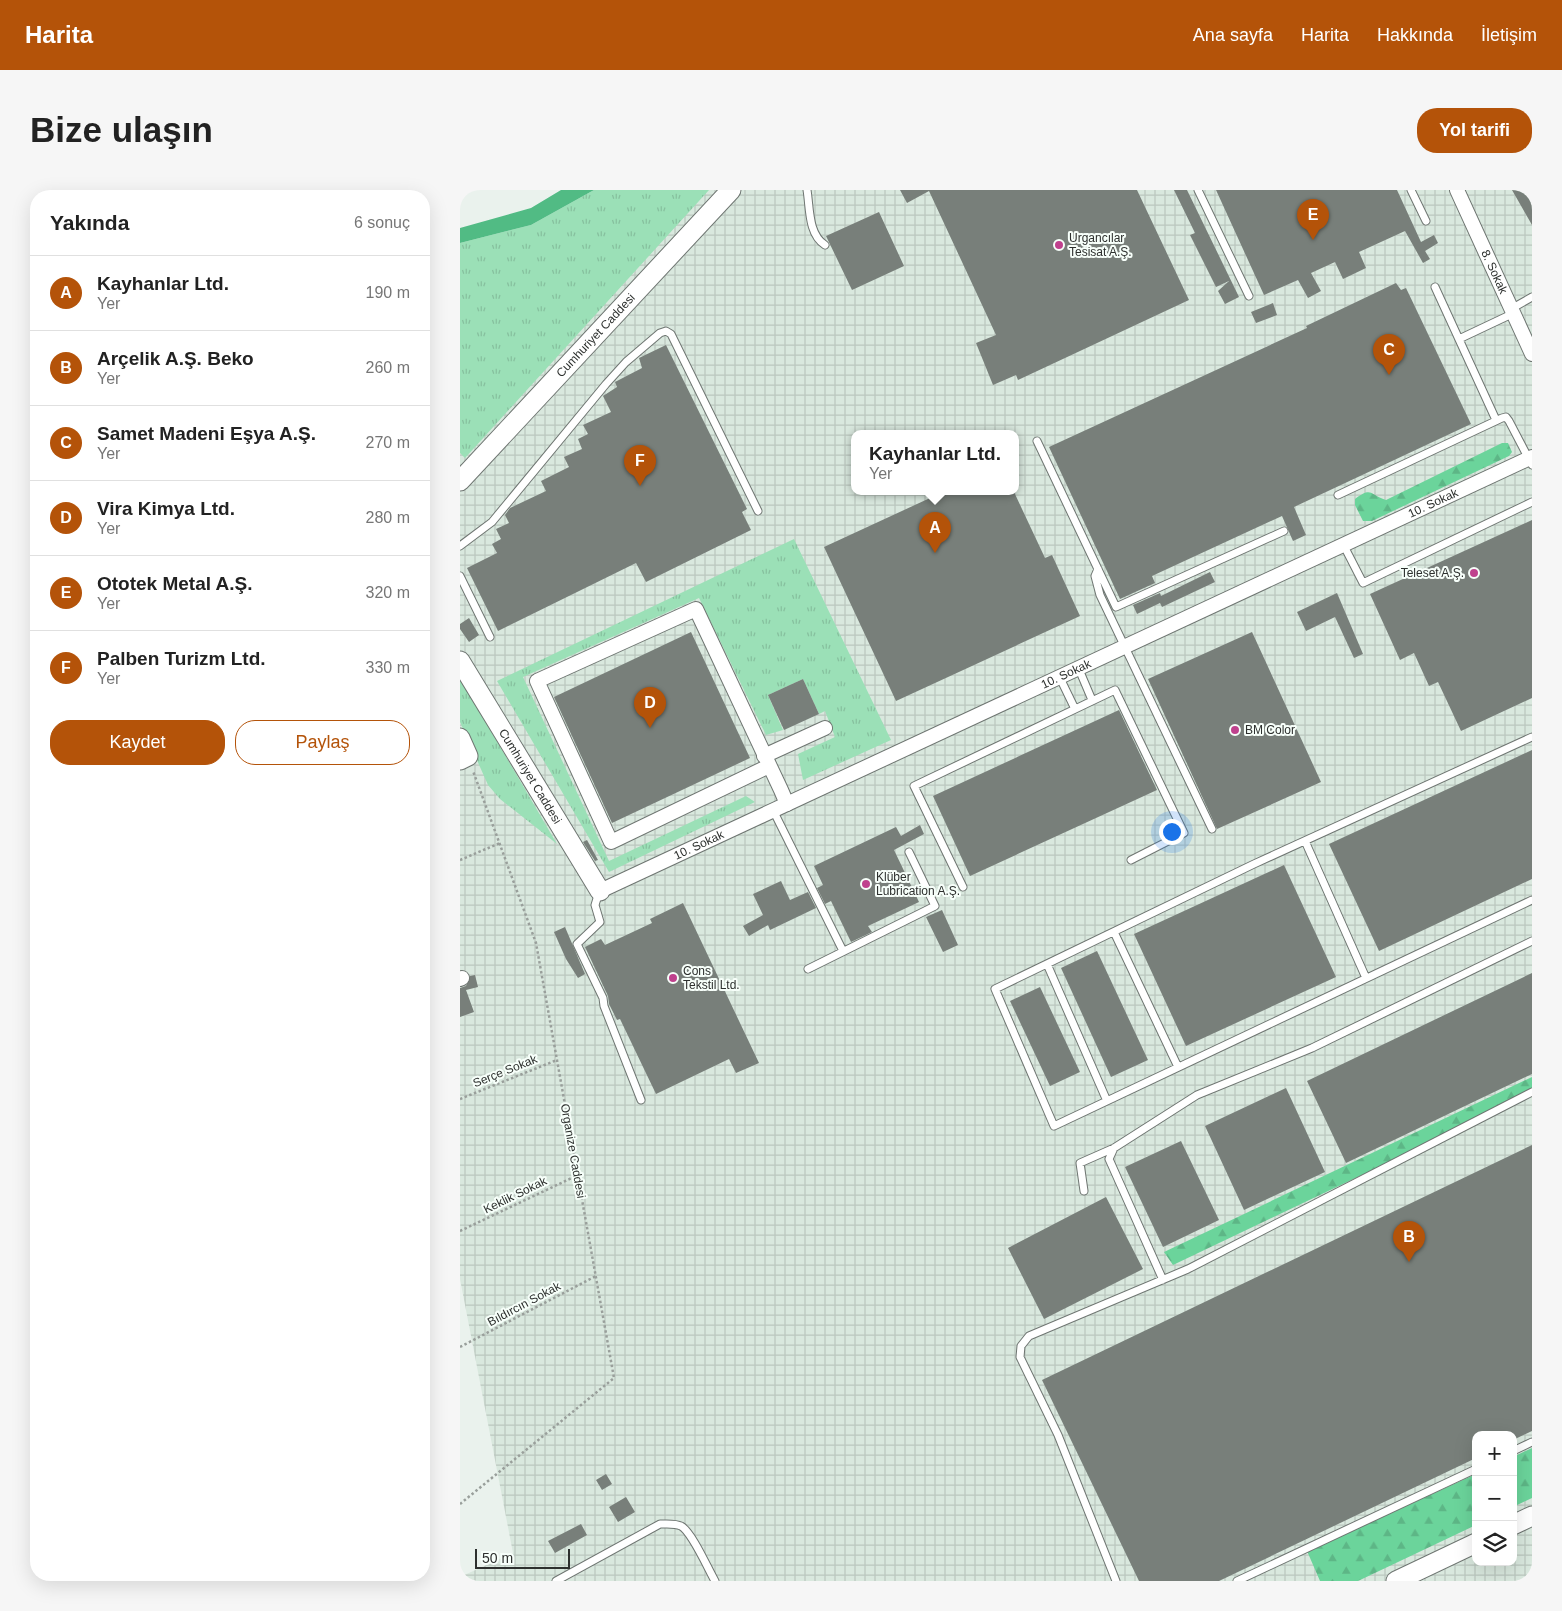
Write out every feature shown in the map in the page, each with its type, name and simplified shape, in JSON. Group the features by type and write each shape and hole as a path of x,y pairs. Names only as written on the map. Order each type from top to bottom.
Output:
{"street":[{"name":"Cumhuriyet Caddesi","path":"460,481 731,190"},
{"name":"8. Sokak","path":"1457,190 1532,354"},
{"name":"10. Sokak","path":"600,891 1343,544 1531,460"},
{"path":"787,804 767,761 696,609 537,681 611,842 767,761 825,728"},
{"name":"Cumhuriyet Caddesi","path":"460,661 600,891"},
{"path":"460,738 464,758"},
{"path":"1517,1523 1532,1516"},
{"path":"1396,1581 1472,1545"}],"lane":[{"path":"807,190 814,233 818,240 825,244"},
{"path":"1198,190 1249,296"},
{"path":"1411,190 1426,221"},
{"path":"1435,287 1496,420"},
{"path":"1459,339 1512,311 1532,297"},
{"path":"460,546 492,522 626,362 660,333 666,331 670,334 758,511"},
{"path":"1338,495 1506,417 1531,460"},
{"path":"1037,442 1116,607 1284,531"},
{"path":"1343,544 1363,583 1532,502"},
{"path":"1098,569 1095,576 1100,595 1212,829"},
{"path":"460,576 490,637"},
{"path":"1078,667 1092,700"},
{"path":"1059,676 1075,709"},
{"path":"963,887 914,786 1115,690 1184,833 1131,860"},
{"path":"1532,737 1305,840 995,990 1054,1126 1532,900"},
{"path":"773,810 843,951"},
{"path":"1305,840 1366,978"},
{"path":"808,969 935,906 909,852"},
{"path":"600,891 595,906 600,922 577,944 603,998 604,1006 641,1100"},
{"path":"1114,932 1178,1068"},
{"path":"1084,1191 1080,1164 1114,1148 1198,1095 1312,1048 1532,941"},
{"path":"1046,964 1108,1101"},
{"path":"1116,1581 1058,1435 1020,1357 1021,1346 1029,1336 1197,1264 1532,1092"},
{"path":"1114,1148 1109,1159 1163,1280"},
{"path":"1517,1449 1532,1442"},
{"path":"1237,1581 1472,1471"},
{"path":"556,1581 660,1524 672,1524 681,1526 688,1533 715,1581"}],"path":[{"name":"Organize Caddesi","path":"460,1504 614,1378 536,943 500,844 464,758"},
{"path":"460,860 500,844"},
{"name":"Serçe Sokak","path":"460,1099 557,1060"},
{"name":"Keklik Sokak","path":"460,1231 578,1175"},
{"name":"Bıldırcın Sokak","path":"460,1347 596,1276"}],"shaded area":[{"path":"561,190 594,190 531,225 460,243 460,228 531,208"},
{"path":"672,190 1532,190 1532,1581 460,1581 460,1577 513,1553 460,1279 460,388"}],"green space":[{"path":"594,190 709,190 465,458 460,453 460,243 531,225"},
{"path":"1502,443 1508,443 1512,452 1509,456 1372,521 1363,521 1355,505 1355,499 1368,492 1386,500"},
{"path":"794,539 891,740 803,780 798,754 835,737 825,711 819,714 803,679 768,695 783,730 766,735 699,598 523,677 609,861 746,796 755,802 609,872 497,681"},
{"path":"460,678 557,844 500,799 488,785 460,722"},
{"path":"1532,1077 1532,1094 1173,1265 1164,1252"},
{"path":"1532,1448 1532,1498 1517,1505 1517,1476 1517,1455"},
{"path":"1472,1476 1472,1527 1358,1581 1320,1581 1307,1551"}],"building":[{"name":"Urgancılar Tesisat A.Ş.","path":"900,190 1137,190 1189,300 1018,380 1016,375 993,385 976,343 996,335 929,191 907,203"},
{"path":"1174,190 1187,190 1239,297 1225,304 1218,291 1229,281 1216,287 1190,235 1195,233"},
{"path":"1216,190 1397,190 1421,242 1434,235 1438,243 1425,251 1430,259 1423,263 1405,231 1359,252 1366,268 1343,279 1335,262 1311,273 1321,291 1308,298 1298,280 1264,295"},
{"path":"1512,190 1532,190 1532,225"},
{"path":"879,212 904,266 852,290 826,236"},
{"path":"1396,283 1401,290 1406,288 1471,424 1294,507 1306,535 1293,541 1282,516 1152,576 1155,583 1120,599 1049,447 1307,328 1306,326"},
{"path":"1273,303 1277,315 1256,323 1251,312"},
{"path":"666,345 747,509 742,512 751,530 646,582 636,563 498,631 467,568 497,553 492,544 501,539 496,529 509,523 505,515 510,508 546,491 541,481 569,467 564,457 582,449 578,439 588,434 583,425 611,412 603,396 617,387 615,382 642,368 639,358"},
{"path":"937,495 1015,495 1045,558 1052,555 1080,616 896,701 824,547"},
{"path":"1532,520 1532,698 1461,731 1438,682 1429,686 1414,653 1400,660 1370,594"},
{"path":"1210,572 1215,582 1162,607 1160,603 1137,614 1133,605 1160,593 1161,596"},
{"path":"1337,593 1363,654 1354,658 1335,617 1306,631 1297,612"},
{"path":"469,618 479,635 469,642 460,629 460,624"},
{"path":"691,632 750,758 612,823 554,697"},
{"name":"BM Color","path":"1252,632 1321,782 1217,829 1148,679"},
{"path":"803,679 819,714 784,730 768,695"},
{"path":"1119,710 1157,790 970,876 933,796"},
{"path":"1532,750 1532,879 1379,951 1329,844"},
{"name":"Klüber Lubrication A.Ş.","path":"920,825 924,834 894,850 919,902 868,926 872,932 851,942 831,901 825,904 817,888 823,885 814,866 896,827 901,836"},
{"path":"587,840 598,860 595,861 583,842"},
{"path":"1284,865 1336,977 1186,1046 1134,934"},
{"path":"781,881 790,900 808,892 816,908 770,930 768,925 749,936 743,926 763,915 753,894"},
{"name":"Cons Tekstil Ltd.","path":"683,903 759,1063 736,1073 729,1059 656,1094 620,1019 617,1020 609,1004 608,996 585,947 601,939 605,945 652,923 650,919"},
{"path":"942,910 958,945 943,952 926,917"},
{"path":"565,927 585,974 578,978 566,959 554,932"},
{"path":"1097,951 1148,1060 1111,1077 1061,968"},
{"path":"1532,973 1532,1074 1346,1163 1307,1081"},
{"path":"475,975 478,987 466,990 474,1012 460,1017 460,988 466,986 470,976"},
{"path":"1040,987 1080,1072 1050,1086 1010,1001"},
{"path":"1286,1088 1325,1172 1244,1210 1205,1126"},
{"path":"1181,1141 1219,1220 1163,1247 1125,1167"},
{"path":"1532,1145 1532,1431 1517,1438 1517,1431 1472,1431 1472,1460 1219,1581 1139,1581 1042,1380"},
{"path":"1106,1197 1143,1269 1044,1319 1008,1248"},
{"path":"606,1474 612,1484 602,1490 596,1480"},
{"path":"626,1497 635,1512 618,1522 609,1507"},
{"path":"581,1524 587,1535 555,1553 548,1541"}],"place":[{"name":"Ototek Metal A.Ş.","path":"1313,240"},
{"name":"Urgancılar Tesisat A.Ş.","path":"1059,245"},
{"name":"Samet Madeni Eşya A.Ş.","path":"1389,375"},
{"name":"Palben Turizm Ltd.","path":"640,486"},
{"name":"Kayhanlar Ltd.","path":"935,553"},
{"name":"Teleset A.Ş.","path":"1474,573"},
{"name":"Vira Kimya Ltd.","path":"650,728"},
{"name":"BM Color","path":"1235,730"},
{"name":"Klüber Lubrication A.Ş.","path":"866,884"},
{"name":"Cons Tekstil Ltd.","path":"673,978"},
{"name":"Arçelik A.Ş. Beko","path":"1409,1262"}]}
